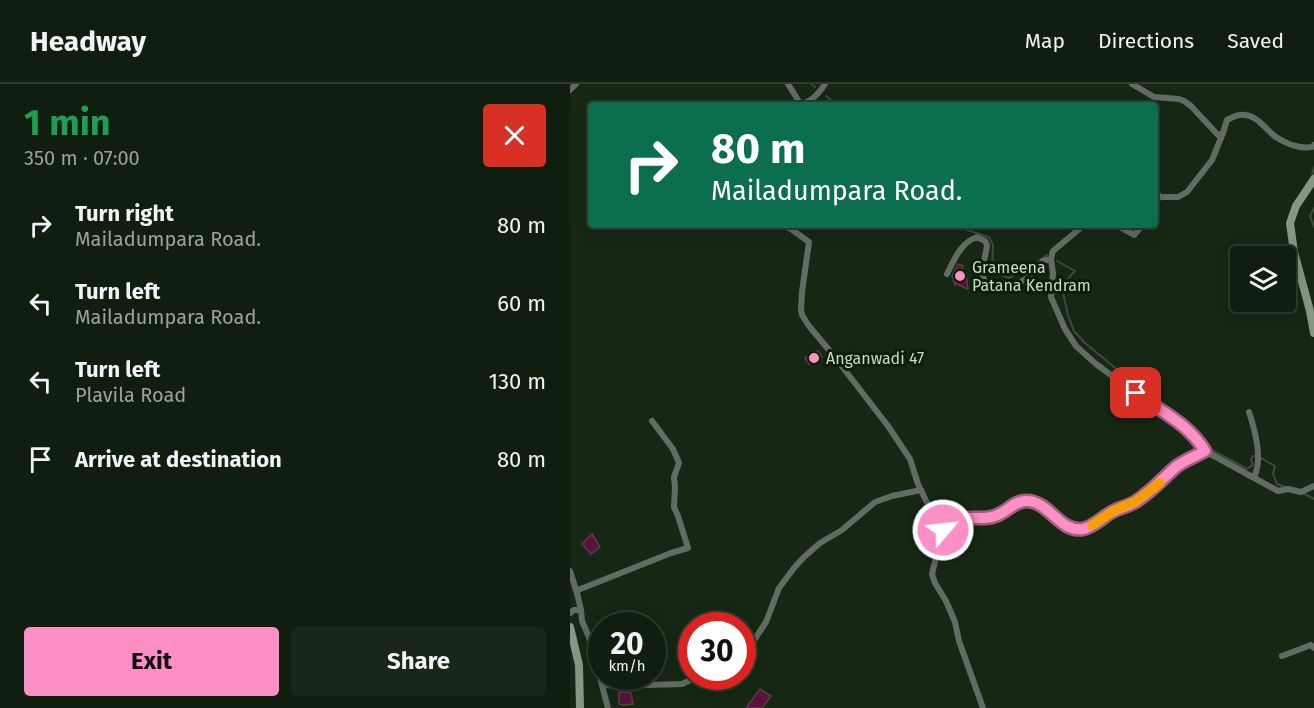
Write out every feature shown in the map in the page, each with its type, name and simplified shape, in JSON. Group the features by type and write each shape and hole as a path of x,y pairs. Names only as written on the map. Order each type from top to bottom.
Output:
{"main road":[{"path":"1313,180 1296,206 1290,223 1294,252 1314,333"},
{"path":"570,627 579,665 580,708"}],"street":[{"path":"570,90 576,84"},
{"path":"788,84 798,102"},
{"path":"807,102 814,98 825,84"},
{"path":"1132,84 1154,98 1184,101 1213,132 1218,135 1223,133"},
{"path":"1159,198 1178,197 1187,192 1212,160 1227,120 1239,115 1249,116 1287,143 1301,148 1314,145"},
{"path":"790,228 809,242 802,292 802,315 895,435 910,459 933,515 939,519 991,518 1015,504 1026,501 1044,508 1065,525 1084,529 1115,510 1136,501 1180,464 1205,451"},
{"path":"1080,228 1053,251 1051,259 1053,273 1051,297 1065,329 1076,346 1153,406 1179,421 1200,442 1205,451 1240,472 1278,491 1288,489 1301,492 1314,486"},
{"path":"1121,228 1134,235 1140,228"},
{"path":"947,274 965,243 976,237 985,241 987,245 982,274 986,284 992,289 1019,283 1037,271 1044,261 1051,259"},
{"path":"1249,412 1256,432 1258,470 1254,477"},
{"path":"577,593 578,590 688,548 674,507 674,477 679,463 673,449 652,422"},
{"path":"756,637 766,622 779,588 804,557 820,543 842,530 875,502 921,490"},
{"path":"945,520 932,574 955,622 959,641 983,708"},
{"path":"570,571 582,621 588,635"},
{"path":"570,613 574,610 581,610"},
{"path":"1282,656 1311,645 1314,648"},
{"path":"604,690 608,708"}],"building":[{"name":"Grameena Patana Kendram","path":"958,264 963,266 960,274 966,273 968,289 956,282 955,285 952,276"},
{"name":"Anganwadi 47","path":"818,351 822,357 809,364 805,358"},
{"path":"592,534 600,547 591,554 582,544"},
{"path":"760,689 771,696 762,708 746,708"},
{"path":"619,692 631,693 633,704 619,704"}],"waterway":[{"path":"811,84 815,87"},
{"path":"826,96 833,102"},
{"path":"1314,167 1312,174 1314,176"},
{"path":"1314,208 1310,216 1314,227"},
{"path":"963,228 989,237 993,245 992,272 1009,278 1029,268 1047,255"},
{"path":"1057,261 1075,271 1063,284 1063,293 1074,331 1085,343 1143,391 1183,418 1200,434 1210,449 1247,469 1253,465 1251,459 1255,456"},
{"path":"1261,458 1275,466 1273,474 1277,484 1287,488"},
{"path":"1303,493 1314,499"}],"slow traffic":[{"path":"1092,525 1115,510 1136,501 1160,483"}],"place":[{"name":"Grameena Patana Kendram","path":"960,276"},
{"name":"Anganwadi 47","path":"814,358"}],"route":[{"path":"943,530 945,520 991,518 1022,501 1032,502 1044,508 1065,525 1084,529 1115,510 1136,501 1180,464 1205,451 1200,442 1179,421 1136,393"}]}
